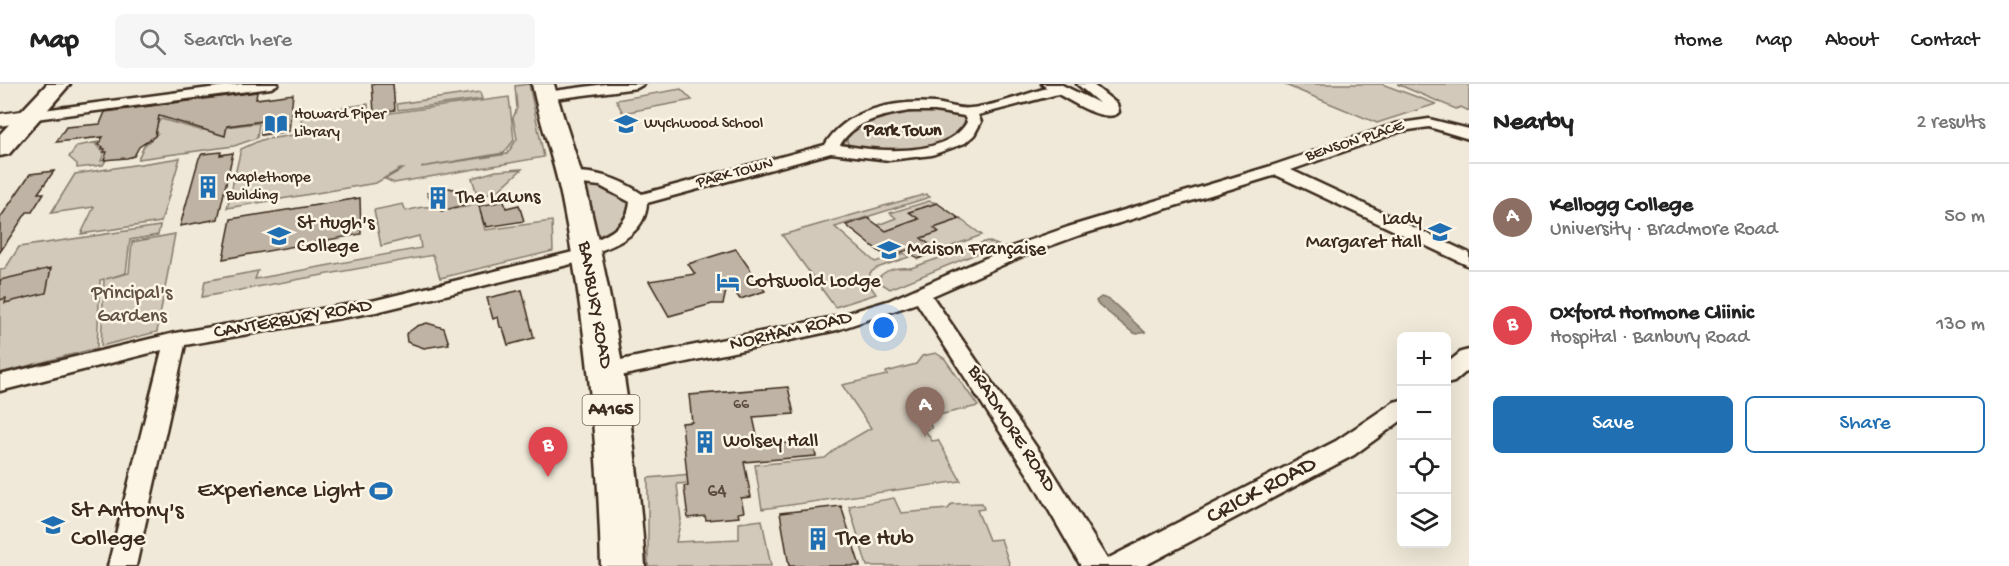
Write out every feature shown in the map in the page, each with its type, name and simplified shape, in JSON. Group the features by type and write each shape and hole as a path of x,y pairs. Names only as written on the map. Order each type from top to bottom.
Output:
{"main road":[{"path":"0,148 59,84"},
{"name":"BANBURY ROAD","path":"544,90 570,178 606,371 621,502 624,566"}],"street":[{"path":"0,120 271,84"},
{"path":"544,90 637,84"},
{"path":"831,148 845,128 860,119 881,112 909,107 935,107 970,113 1054,87 1105,112 1112,112 1112,107 1102,97 1084,84"},
{"name":"PARK TOWN","path":"639,200 831,148 880,156 915,154 939,148 956,141 972,128 974,122 970,113"},
{"name":"BENSON PLACE","path":"1277,169 1409,124 1438,124 1469,134"},
{"path":"1277,169 1469,260"},
{"name":"NORHAM ROAD","path":"606,371 837,323 895,305 1018,251 1062,235 1277,169"},
{"path":"570,178 609,182 626,189 639,200 639,210 635,220 626,231 585,253"},
{"name":"CANTERBURY ROAD","path":"0,383 175,340 376,306 585,253"},
{"name":"BRADMORE ROAD","path":"921,294 1041,474 1096,566"},
{"path":"116,564 175,340"},
{"path":"1451,371 1469,357"},
{"name":"CRICK ROAD","path":"1118,566 1345,448 1397,411"}],"green space":[{"path":"529,84 544,157 394,183 385,179 403,169 400,169 376,183 227,208 241,149 261,140 300,134 302,113 368,104 369,116 509,97 514,140 504,153 421,167 507,154 517,139 513,118 517,108 515,86"},
{"path":"1283,84 1382,84 1436,104 1377,123"},
{"path":"1397,84 1469,84 1469,111 1461,107 1456,109"},
{"path":"681,89 692,100 623,113 616,100"},
{"path":"480,92 482,99 398,110 397,104"},
{"path":"938,111 966,117 967,125 958,134 944,141 910,150 875,151 848,144 848,135 855,127 867,121 900,114"},
{"path":"161,119 200,130 259,123 257,138 234,146 138,159 144,146 157,134 148,134"},
{"path":"98,142 96,145 104,153 101,161 106,160 103,165 77,168 77,164 69,157 77,146"},
{"path":"180,158 161,222 81,234 94,207 51,213 75,174"},
{"path":"522,169 499,190 477,194 472,178 496,171"},
{"path":"582,182 599,184 632,200 631,220 593,244"},
{"path":"926,194 930,197 835,227 875,262 904,253 909,257 877,268 870,273 869,284 876,294 835,307 782,235"},
{"path":"929,201 937,203 909,212 919,219 886,231 878,225 896,218 890,213"},
{"path":"403,204 406,211 430,207 442,211 482,204 480,211 485,230 552,221 553,251 440,278 433,255 202,297 205,281 258,271 255,279 421,248 419,236 381,246 374,210"},
{"path":"960,219 982,235 938,251 921,238 938,232 934,228"},
{"name":"Principal's Gardens","path":"160,226 158,235 130,240 126,273 106,279 129,273 132,242 175,234 157,332 101,346 104,279 100,280 97,348 0,373 0,270 5,269 19,247"},
{"path":"987,241 998,245 890,289 879,282 883,273 898,268 911,268"},
{"path":"936,353 945,359 978,406 926,418 932,428 925,430 932,441 938,440 961,481 762,509 755,465 825,458 838,447 871,428 842,385 887,375 886,372 916,364 922,356"},
{"path":"713,472 714,481 677,484 681,520 676,542 739,539 739,523 762,520 771,566 648,566 648,478"},
{"path":"894,498 901,513 948,509 952,504 982,503 984,509 977,510 989,540 1001,539 1010,566 867,566 849,506"}],"shaded area":[{"path":"1101,297 1110,300 1145,332 1137,334 1132,332 1098,304 1096,301"}],"building":[{"path":"372,84 393,84 395,110 374,113"},
{"path":"257,92 256,99 293,94 289,131 261,135 263,121 227,126 225,136 159,116 155,136 139,147 134,156 127,158 104,160 107,152 104,152 105,149 98,145 103,137 56,142 66,127 100,124 105,112"},
{"name":"Maplethorpe Building","path":"221,152 220,155 233,153 218,219 180,226 199,158 202,154"},
{"path":"54,171 38,193 44,193 32,212 27,212 0,252 0,218 30,174"},
{"name":"The Lawns","path":"448,188 454,189 464,205 442,211 433,206 427,193"},
{"path":"360,198 361,234 223,259 231,219"},
{"path":"504,201 506,208 519,205 524,221 487,227 479,206"},
{"name":"Maison Française","path":"937,203 960,219 934,228 939,232 921,238 938,251 918,259 907,250 894,255 888,250 881,253 846,225 868,218 886,231 919,219 909,212"},
{"name":"Cotswold Lodge","path":"736,249 765,291 740,299 728,283 723,304 712,304 669,316 649,281 695,274 688,264"},
{"path":"51,268 46,293 5,303 6,298 0,300 0,280"},
{"path":"522,290 534,338 508,345 498,317 493,319 487,298"},
{"path":"427,323 444,328 449,344 424,348 407,342 406,334 417,326"},
{"path":"788,387 794,414 753,417 759,445 812,441 816,456 744,462 751,497 741,498 744,512 738,513 739,517 706,520 705,516 688,518 684,486 688,486 682,423 692,422 689,395"},
{"name":"The Hub","path":"841,506 860,566 789,566 780,513"}],"place":[{"name":"Howard Piper Library","path":"276,124"},
{"name":"Wychwood School","path":"626,124"},
{"name":"Maplethorpe Building","path":"208,187"},
{"name":"The Lawns","path":"438,198"},
{"name":"Lady Margaret Hall","path":"1440,232"},
{"name":"St Hugh's College","path":"279,236"},
{"name":"Maison Française","path":"889,250"},
{"name":"Cotswold Lodge","path":"728,282"},
{"name":"Kellogg College","path":"925,437"},
{"name":"Wolsey Hall","path":"705,442"},
{"name":"Oxford Hormone Cliinic","path":"548,477"},
{"name":"Experience Light","path":"381,491"},
{"name":"St Antony's College","path":"53,525"},
{"name":"The Hub","path":"818,539"}],"district":[{"name":"Park Town","path":"903,131"}]}
